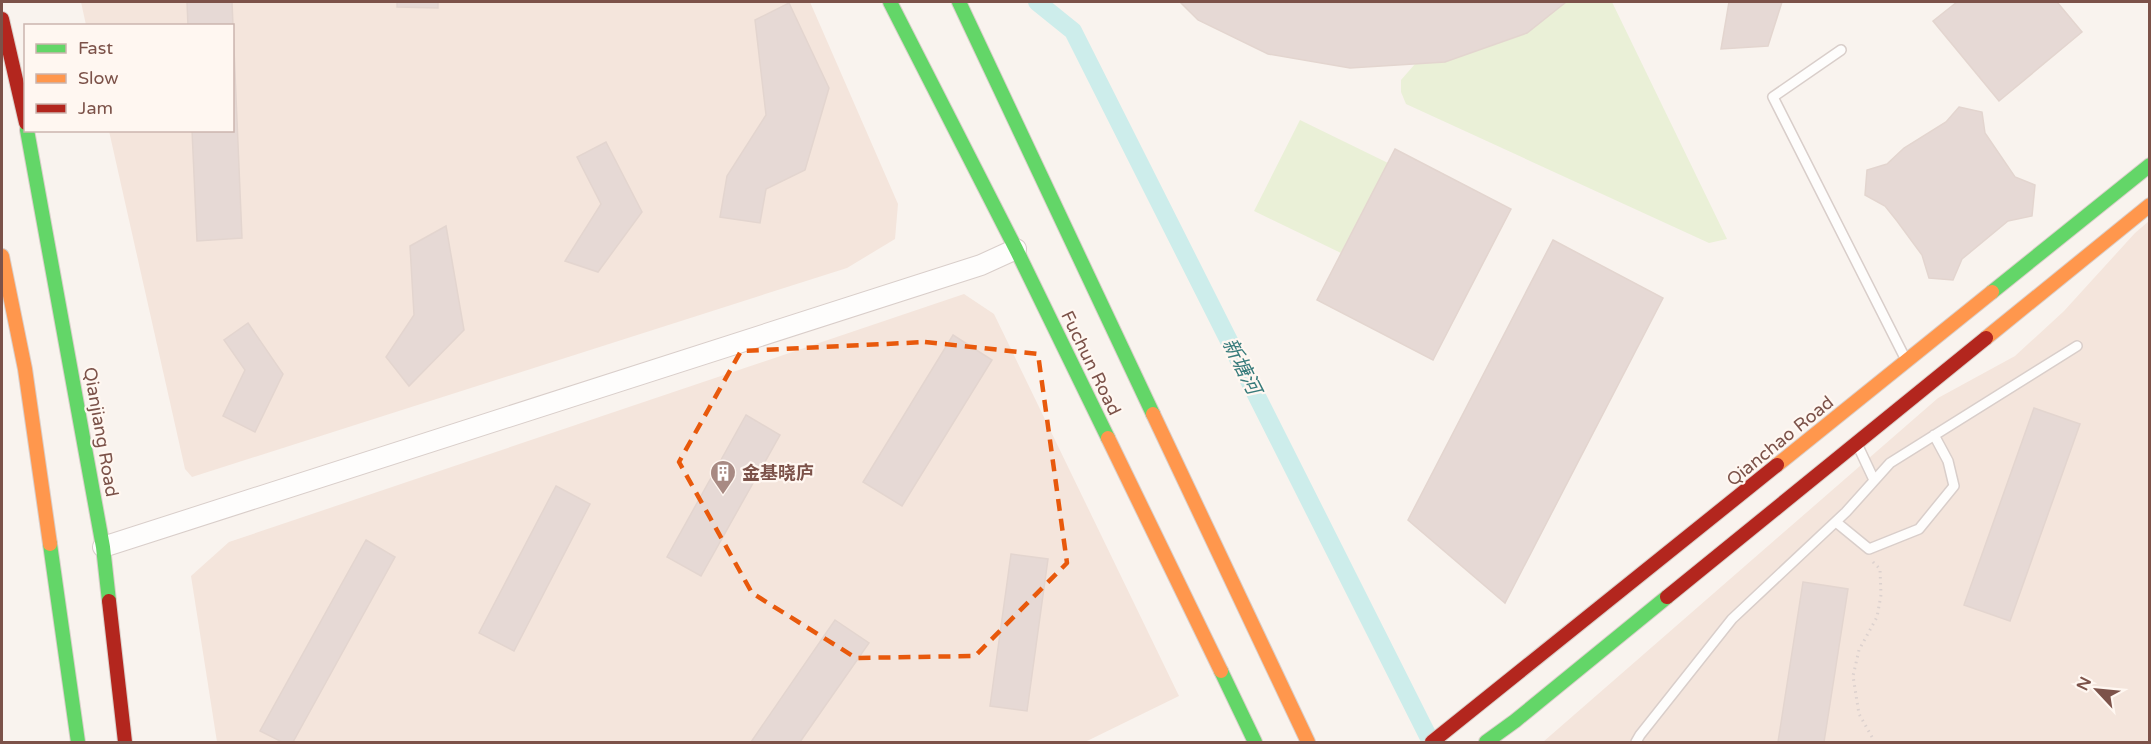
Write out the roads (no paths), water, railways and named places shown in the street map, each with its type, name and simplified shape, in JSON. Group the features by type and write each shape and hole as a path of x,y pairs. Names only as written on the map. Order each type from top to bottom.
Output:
{"main road":[{"name":"Fuchun Road","path":"890,2 1016,249 1255,742"},
{"name":"Fuchun Road","path":"959,2 1308,742"},
{"path":"2,19 24,114"},
{"name":"Qianjiang Road","path":"27,132 103,547 125,742"},
{"name":"Qianchao Road","path":"1432,742 2150,165"},
{"path":"1486,742 1515,721 2150,205"},
{"path":"2,256 9,334 25,369 78,742"}],"street":[{"path":"103,547 981,265 1016,249"}],"lane":[{"path":"1841,50 1773,97 1907,362"},
{"path":"1636,742 1732,619 1836,522 1890,463 2077,346"},
{"path":"1836,522 1869,549 1919,529 1954,486 1948,461 1935,435"},
{"path":"1857,443 1874,480"}],"waterway":[{"name":"新塘河","path":"1037,2 1073,31 1431,742"}],"place":[{"name":"金基晓庐","path":"723,496"}]}
